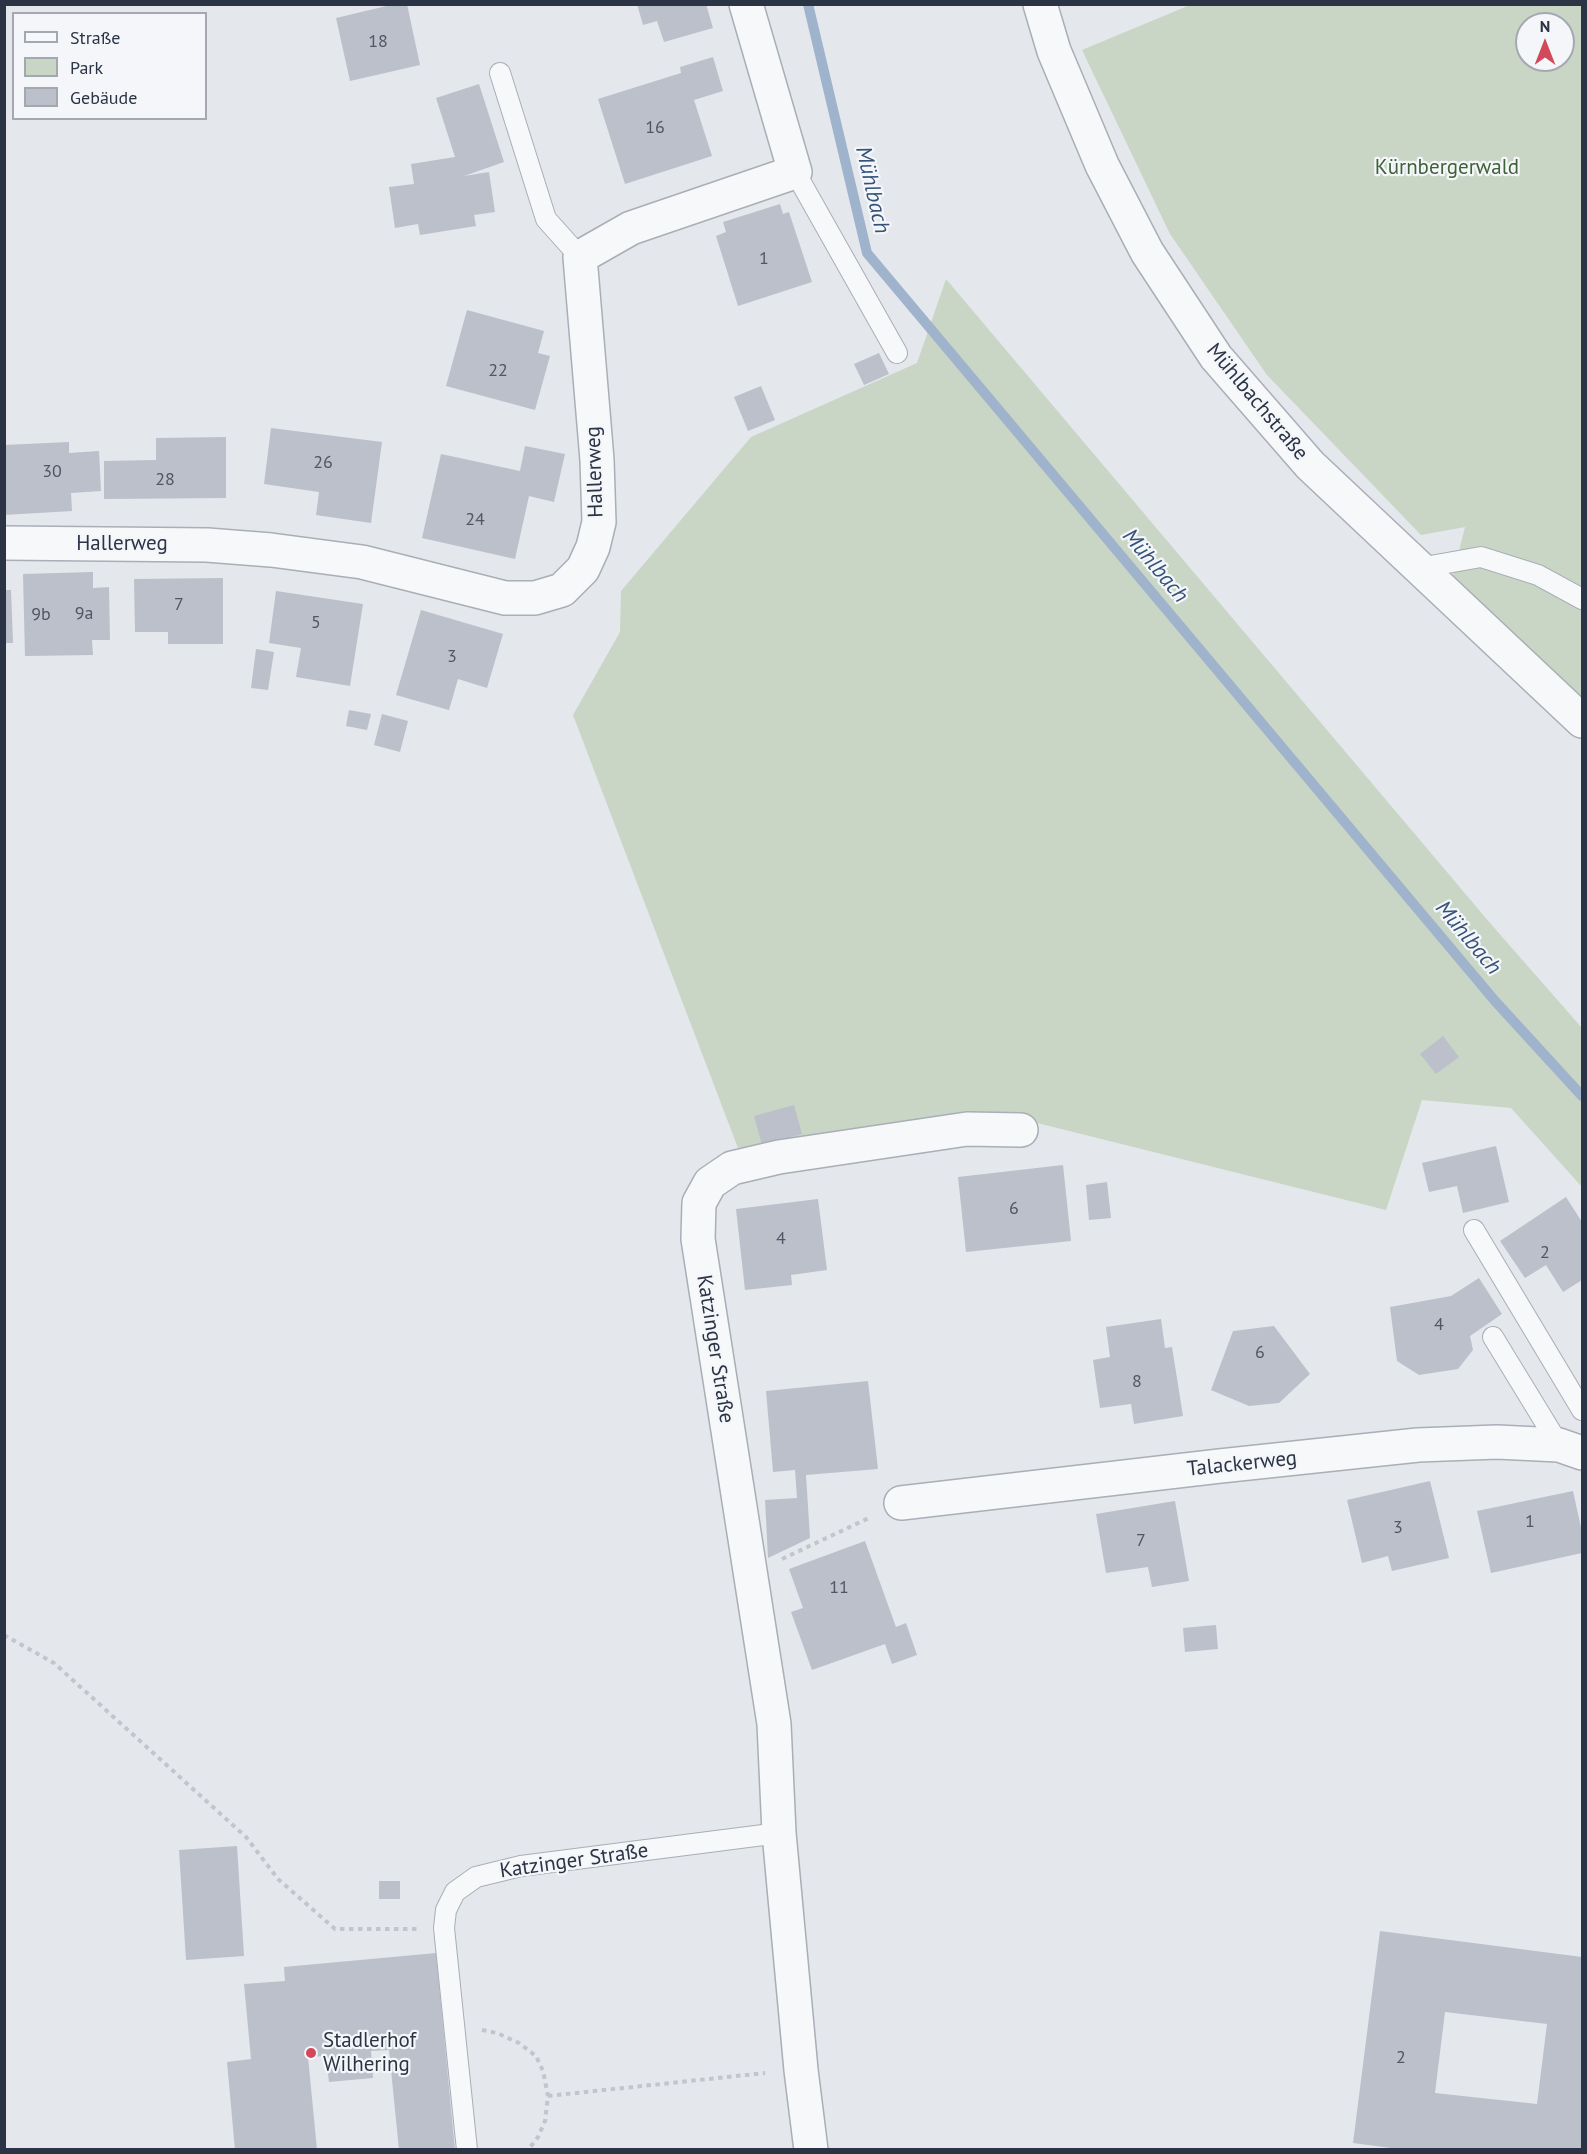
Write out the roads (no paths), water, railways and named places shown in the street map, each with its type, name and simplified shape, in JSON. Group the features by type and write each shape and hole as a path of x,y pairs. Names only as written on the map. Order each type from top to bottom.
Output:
{"street":[{"path":"580,257 632,228 795,171 746,4"},
{"name":"Mühlbachstraße","path":"1040,4 1054,51 1102,165 1147,252 1216,357 1310,465 1582,721"},
{"name":"Hallerweg","path":"4,543 218,545 362,562 505,598 536,598 562,590 583,569 593,547 599,522 597,460 580,257"},
{"name":"Katzinger Straße","path":"811,2150 801,2070 779,1833 774,1724 698,1239 699,1203 710,1183 732,1168 779,1157 967,1129 1021,1130"},
{"name":"Talackerweg","path":"901,1503 1419,1445 1497,1442 1571,1449"}],"lane":[{"path":"500,73 546,219 580,257"},
{"path":"795,171 897,353"},
{"path":"1419,568 1481,557 1538,575 1582,599"},
{"path":"1474,1230 1582,1410"},
{"path":"1492,1337 1571,1449"},
{"name":"Katzinger Straße","path":"467,2150 444,1928 446,1910 455,1892 476,1877 521,1866 779,1833"}],"waterway":[{"name":"Mühlbach","path":"808,4 867,253 1495,1001 1582,1096"}],"place":[{"name":"Stadlerhof Wilhering","path":"311,2053"}],"park label":[{"name":"Kürnbergerwald","path":"1447,168"}]}
